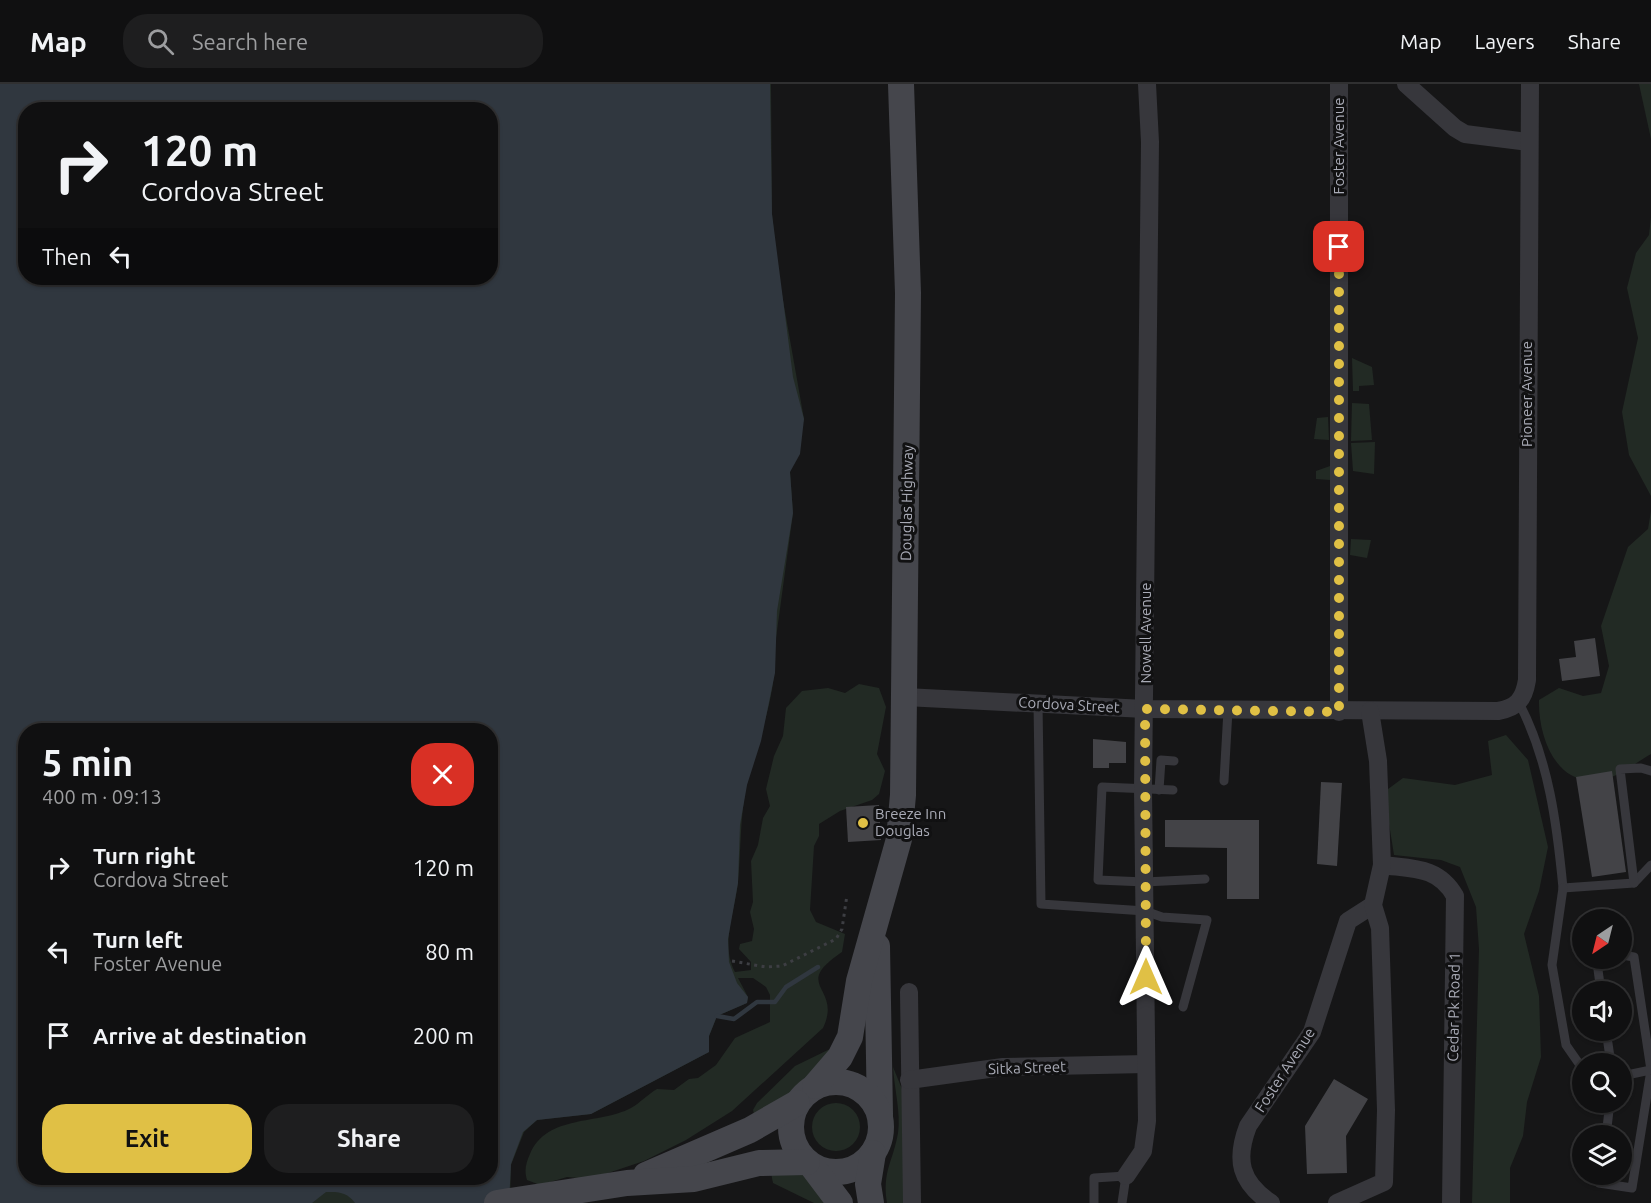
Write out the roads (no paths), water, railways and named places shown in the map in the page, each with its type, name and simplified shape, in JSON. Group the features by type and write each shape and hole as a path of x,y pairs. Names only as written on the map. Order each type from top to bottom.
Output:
{"main road":[{"name":"Douglas Highway","path":"815,1086 840,1057 850,1036 859,981 899,839 903,795 908,293 902,84"},
{"path":"871,1203 868,1184 873,1153 881,1130 876,918"},
{"path":"627,1183 750,1130 797,1103 815,1086 829,1082 855,1086 875,1104 880,1117"},
{"path":"797,1103 790,1128 792,1141 840,1203"},
{"path":"497,1203 627,1183 694,1179 759,1163 810,1164 825,1171 852,1170 873,1153"}],"street":[{"name":"Nowell Avenue","path":"1126,1176 1143,1151 1147,1121 1145,882 1151,789 1145,709 1150,142 1147,84"},
{"name":"Foster Avenue","path":"1338,84 1339,712"},
{"path":"1406,84 1455,129 1466,134 1528,142"},
{"name":"Pioneer Avenue","path":"1519,703 1525,693 1527,680 1530,84"},
{"name":"Cordova Street","path":"905,697 1145,709 1339,712 1498,711 1519,703"},
{"path":"1337,1203 1384,1182 1386,1110 1380,928 1372,905 1382,865 1378,761 1370,711"},
{"name":"Cedar Pk Road 1","path":"1382,865 1431,872 1449,886 1455,896 1451,1203"},
{"name":"Foster Avenue","path":"1271,1203 1248,1182 1239,1161 1242,1142 1248,1126 1312,1032 1348,921 1372,905"},
{"path":"909,992 912,1203"},
{"name":"Sitka Street","path":"909,1080 1003,1067 1146,1064"}],"lane":[{"path":"1038,703 1041,904 1145,911 1162,916 1208,920 1183,1007"},
{"path":"1519,703 1532,729 1557,816 1563,888 1552,964 1566,1045 1572,1054"},
{"path":"1224,781 1228,710"},
{"path":"1151,789 1161,760 1174,761"},
{"path":"1634,883 1620,769 1641,768 1651,771"},
{"path":"1173,790 1102,787 1098,880 1145,882 1206,879"},
{"path":"1563,888 1634,883 1651,865"},
{"path":"1612,1185 1632,1188 1651,1070 1634,957 1632,957"},
{"path":"1632,1074 1651,1070"},
{"path":"1094,1203 1094,1178 1126,1176 1122,1203"}],"waterway":[{"path":"717,1016 734,1019 757,1002 775,1002 786,987 818,967"}],"place":[{"name":"Breeze Inn Douglas","path":"863,823"}]}
